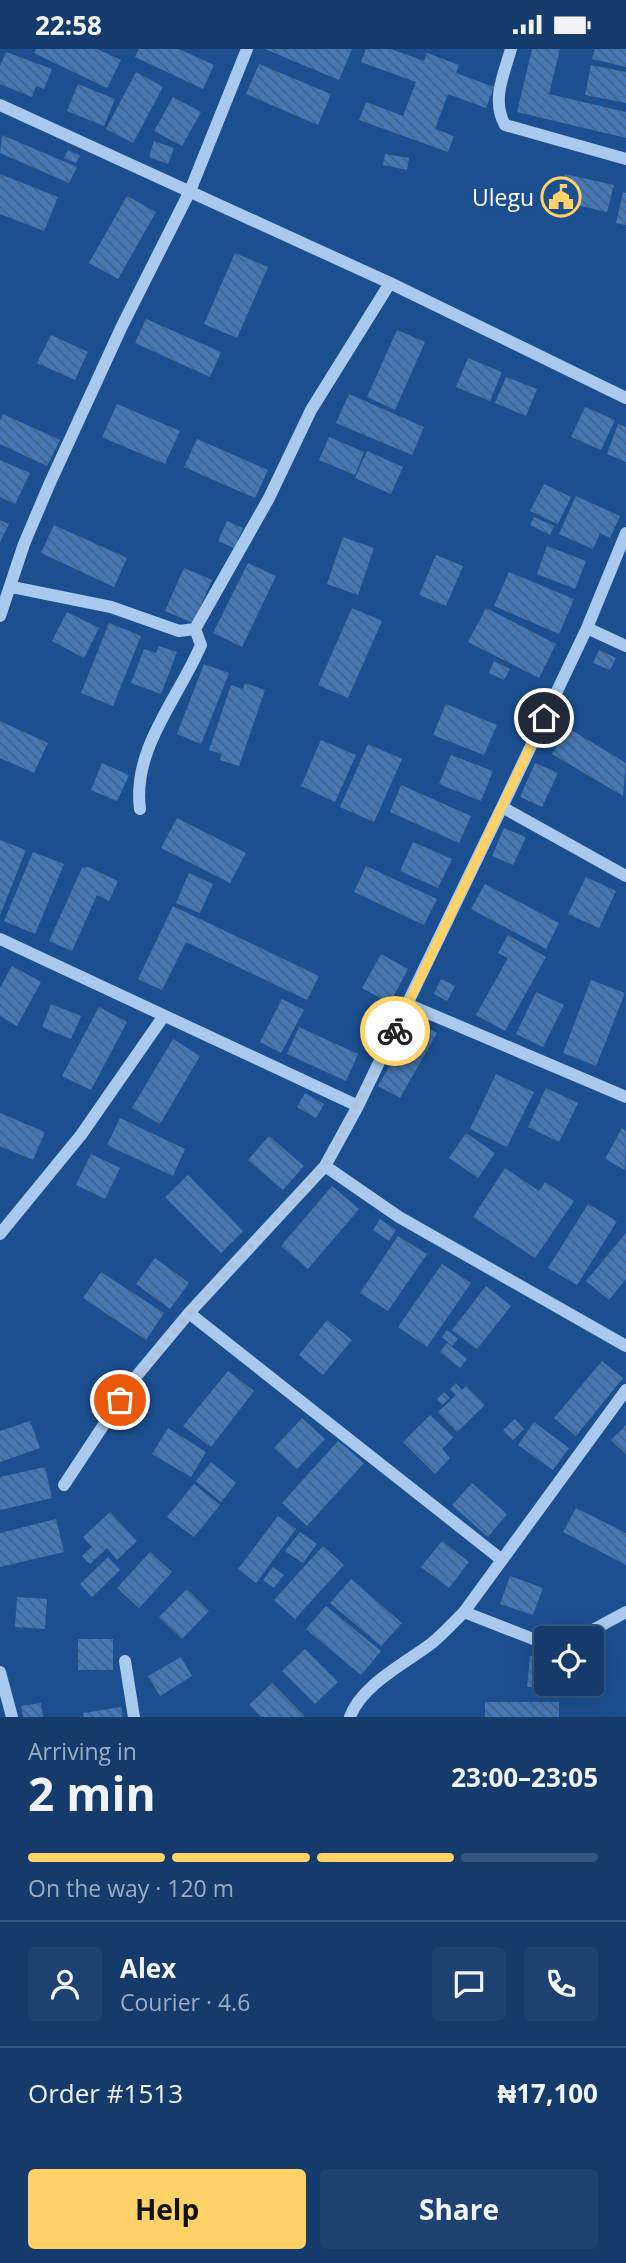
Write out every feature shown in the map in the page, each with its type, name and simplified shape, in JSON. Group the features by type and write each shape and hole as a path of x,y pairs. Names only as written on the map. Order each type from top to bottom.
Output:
{"street":[{"path":"0,617 24,544 49,485 122,325 191,191 247,49"},
{"path":"511,49 497,98 498,113 505,125 626,159"},
{"path":"0,105 390,283 626,398"},
{"path":"195,629 269,498 311,410 390,283"},
{"path":"64,1485 134,1379 189,1313 325,1166 358,1106 502,807 587,628 626,533"},
{"path":"12,587 111,607 179,631 195,629"},
{"path":"587,628 626,646"},
{"path":"140,809 136,785 141,766 149,743 185,680 201,645 195,629"},
{"path":"502,807 626,876"},
{"path":"0,939 358,1106"},
{"path":"407,1004 626,1097"},
{"path":"0,1234 80,1135 163,1017"},
{"path":"325,1166 399,1217 626,1346"},
{"path":"189,1313 502,1560"},
{"path":"350,1717 354,1706 381,1681 435,1640 464,1612 626,1390"},
{"path":"464,1612 534,1639"},
{"path":"601,1626 626,1612"},
{"path":"125,1661 134,1717"},
{"path":"0,1671 12,1717"}],"building":[{"path":"36,49 97,49 121,60 107,88 34,53"},
{"path":"139,49 179,49 214,65 203,89 135,57"},
{"path":"265,49 352,49 339,80"},
{"path":"366,49 391,49 424,61 427,53 459,65 456,73 494,87 486,108 448,94 435,129 454,136 448,152 359,120 366,102 403,116 416,82 361,62"},
{"path":"532,49 560,49 549,94 626,112 626,138 517,112"},
{"path":"595,49 626,49 626,67 592,59"},
{"path":"6,52 52,69 44,89 36,86 32,97 0,84 0,66"},
{"path":"259,64 331,94 318,125 246,94"},
{"path":"591,65 626,72 626,103 585,95"},
{"path":"136,72 163,87 133,143 106,129"},
{"path":"78,84 115,99 104,126 67,111"},
{"path":"173,97 201,112 182,146 154,131"},
{"path":"2,135 77,167 69,183 0,153"},
{"path":"154,141 174,148 168,164 149,157"},
{"path":"68,150 80,156 76,163 64,158"},
{"path":"385,154 409,158 407,170 383,165"},
{"path":"0,174 58,197 44,231 0,214"},
{"path":"565,174 614,185 607,212 559,201"},
{"path":"623,192 626,193 626,225 616,223"},
{"path":"127,196 156,212 118,279 89,263"},
{"path":"235,253 268,267 237,338 204,324"},
{"path":"146,319 221,352 210,377 135,343"},
{"path":"397,330 425,342 395,410 367,397"},
{"path":"51,335 88,352 75,380 37,363"},
{"path":"468,358 502,372 490,401 456,387"},
{"path":"506,377 537,389 526,416 495,403"},
{"path":"349,394 424,427 412,455 336,423"},
{"path":"117,404 180,431 165,464 102,437"},
{"path":"585,407 615,420 601,450 571,437"},
{"path":"3,414 60,440 47,466 0,444 0,421"},
{"path":"618,424 626,427 626,462 607,454"},
{"path":"329,437 364,452 355,475 319,460"},
{"path":"197,439 268,470 255,498 184,467"},
{"path":"367,451 403,467 391,494 355,478"},
{"path":"0,460 30,473 15,504 0,497"},
{"path":"544,484 571,497 558,524 530,511"},
{"path":"576,496 620,516 610,538 600,533 593,549 559,534"},
{"path":"534,517 554,526 550,535 530,525"},
{"path":"0,520 9,524 0,542"},
{"path":"227,521 243,528 234,548 218,541"},
{"path":"54,525 127,558 114,587 41,553"},
{"path":"343,537 374,548 358,595 327,584"},
{"path":"547,546 586,561 575,589 537,574"},
{"path":"436,555 463,566 446,606 419,595"},
{"path":"248,563 276,576 242,647 213,633"},
{"path":"184,568 212,580 193,623 165,611"},
{"path":"509,572 574,599 559,634 494,606"},
{"path":"352,608 382,621 348,698 318,685"},
{"path":"486,608 556,644 539,678 468,642"},
{"path":"67,612 99,628 84,658 52,641"},
{"path":"109,623 141,636 113,706 81,693"},
{"path":"159,646 177,652 161,694 131,683 144,649 156,653"},
{"path":"599,650 616,658 610,670 593,663"},
{"path":"494,661 510,669 504,680 489,673"},
{"path":"204,664 229,673 201,744 177,734"},
{"path":"245,683 265,690 239,766 220,760 222,754 209,750 231,685 243,689"},
{"path":"446,704 497,725 484,755 433,735"},
{"path":"0,721 48,743 34,773 0,758"},
{"path":"568,728 626,763 623,796 552,754"},
{"path":"321,740 356,755 335,802 301,786"},
{"path":"368,744 402,759 374,822 340,807"},
{"path":"451,755 493,771 481,801 439,784"},
{"path":"102,763 129,775 117,801 91,790"},
{"path":"535,763 558,773 542,807 520,797"},
{"path":"401,785 471,816 459,843 390,812"},
{"path":"177,818 246,853 230,883 161,848"},
{"path":"504,828 526,837 513,865 492,856"},
{"path":"0,840 26,850 0,915"},
{"path":"413,842 452,859 438,888 400,871"},
{"path":"33,852 64,864 35,934 4,921"},
{"path":"366,866 437,899 424,925 354,892"},
{"path":"88,867 118,881 109,901 97,895 72,951 49,941 82,868"},
{"path":"189,873 213,884 200,913 176,903"},
{"path":"586,877 616,891 599,928 568,914"},
{"path":"485,884 559,923 546,949 471,909"},
{"path":"173,906 319,976 307,1000 186,942 162,990 138,979"},
{"path":"508,935 546,957 505,1031 476,1015 508,958 498,953"},
{"path":"381,954 408,969 390,1003 362,988"},
{"path":"12,966 41,982 17,1026 0,1016 0,988"},
{"path":"441,979 455,986 447,1001 434,994"},
{"path":"591,980 625,993 596,1066 563,1053"},
{"path":"536,992 564,1005 543,1047 516,1034"},
{"path":"282,999 304,1010 281,1053 260,1042"},
{"path":"51,1004 81,1016 71,1039 42,1027"},
{"path":"99,1007 127,1022 91,1090 62,1076"},
{"path":"416,1021 437,1033 400,1098 378,1086"},
{"path":"299,1027 358,1054 346,1081 287,1054"},
{"path":"173,1039 200,1056 160,1124 132,1108"},
{"path":"496,1074 534,1092 507,1147 470,1129"},
{"path":"546,1088 578,1103 559,1142 528,1127"},
{"path":"305,1093 324,1104 316,1118 297,1107"},
{"path":"0,1113 45,1132 33,1160 0,1146"},
{"path":"120,1118 185,1149 173,1176 107,1145"},
{"path":"622,1128 626,1131 625,1170 605,1159"},
{"path":"466,1133 495,1153 478,1178 449,1158"},
{"path":"269,1136 304,1166 283,1190 248,1160"},
{"path":"91,1154 120,1168 105,1199 76,1185"},
{"path":"505,1168 539,1191 545,1182 574,1201 535,1258 473,1217"},
{"path":"188,1175 243,1231 221,1253 165,1197"},
{"path":"332,1186 359,1209 308,1269 281,1246"},
{"path":"588,1204 617,1221 577,1285 548,1268"},
{"path":"380,1219 396,1230 389,1241 373,1230"},
{"path":"626,1233 626,1279 609,1300 586,1281"},
{"path":"398,1236 427,1254 388,1311 360,1293"},
{"path":"155,1258 189,1283 170,1309 136,1284"},
{"path":"442,1264 471,1283 427,1347 398,1327"},
{"path":"101,1272 164,1313 146,1340 83,1298"},
{"path":"486,1286 511,1306 477,1349 452,1330"},
{"path":"327,1320 352,1340 323,1375 299,1355"},
{"path":"447,1330 458,1339 452,1346 442,1337"},
{"path":"447,1343 467,1359 460,1368 440,1352"},
{"path":"602,1361 623,1378 576,1436 554,1418"},
{"path":"228,1371 254,1391 211,1447 183,1426"},
{"path":"456,1383 462,1390 466,1386 485,1405 457,1432 438,1412 456,1395 450,1389"},
{"path":"444,1392 450,1398 442,1405 437,1399"},
{"path":"430,1415 454,1437 442,1449 450,1458 435,1474 403,1442"},
{"path":"302,1418 325,1439 297,1469 274,1448"},
{"path":"515,1419 524,1429 513,1440 503,1430"},
{"path":"30,1421 40,1448 0,1462 0,1431"},
{"path":"534,1422 569,1448 553,1470 518,1445"},
{"path":"626,1425 626,1454 611,1440"},
{"path":"168,1428 206,1452 191,1477 152,1454"},
{"path":"338,1441 364,1463 307,1526 282,1503"},
{"path":"211,1462 236,1483 221,1502 196,1481"},
{"path":"45,1467 52,1498 0,1510 0,1477"},
{"path":"472,1483 507,1514 488,1537 452,1505"},
{"path":"194,1484 220,1505 194,1537 167,1517"},
{"path":"576,1508 626,1533 626,1565 563,1532"},
{"path":"110,1512 137,1541 117,1560 107,1548 90,1564 82,1556 92,1547 83,1537"},
{"path":"278,1516 296,1529 256,1583 238,1569"},
{"path":"56,1519 64,1552 0,1567 0,1533"},
{"path":"300,1532 317,1544 303,1563 285,1551"},
{"path":"442,1541 469,1562 449,1588 421,1567"},
{"path":"323,1546 344,1565 295,1619 274,1600"},
{"path":"150,1552 172,1572 139,1608 117,1588"},
{"path":"108,1557 120,1570 92,1597 80,1584"},
{"path":"273,1567 284,1575 274,1588 263,1580"},
{"path":"510,1576 543,1588 533,1615 500,1604"},
{"path":"351,1579 402,1623 381,1646 330,1603"},
{"path":"187,1589 209,1611 182,1639 159,1617"},
{"path":"17,1597 47,1599 45,1629 15,1627"},
{"path":"326,1606 381,1651 361,1675 306,1629"},
{"path":"78,1639 113,1639 113,1670 78,1670"},
{"path":"305,1649 338,1682 315,1704 282,1671"},
{"path":"530,1656 534,1656 534,1687 527,1687"},
{"path":"181,1657 192,1676 160,1696 148,1676"},
{"path":"272,1683 305,1717 261,1717 249,1705"},
{"path":"485,1702 559,1702 559,1717 485,1717"},
{"path":"41,1703 43,1717 23,1717 21,1706"},
{"path":"121,1707 123,1717 84,1717 83,1713"}],"way so far":[{"path":"120,1400 189,1313 325,1166 395,1031"}],"place":[{"name":"Ulegu","path":"561,197"}],"route":[{"path":"395,1031 544,718"}]}
